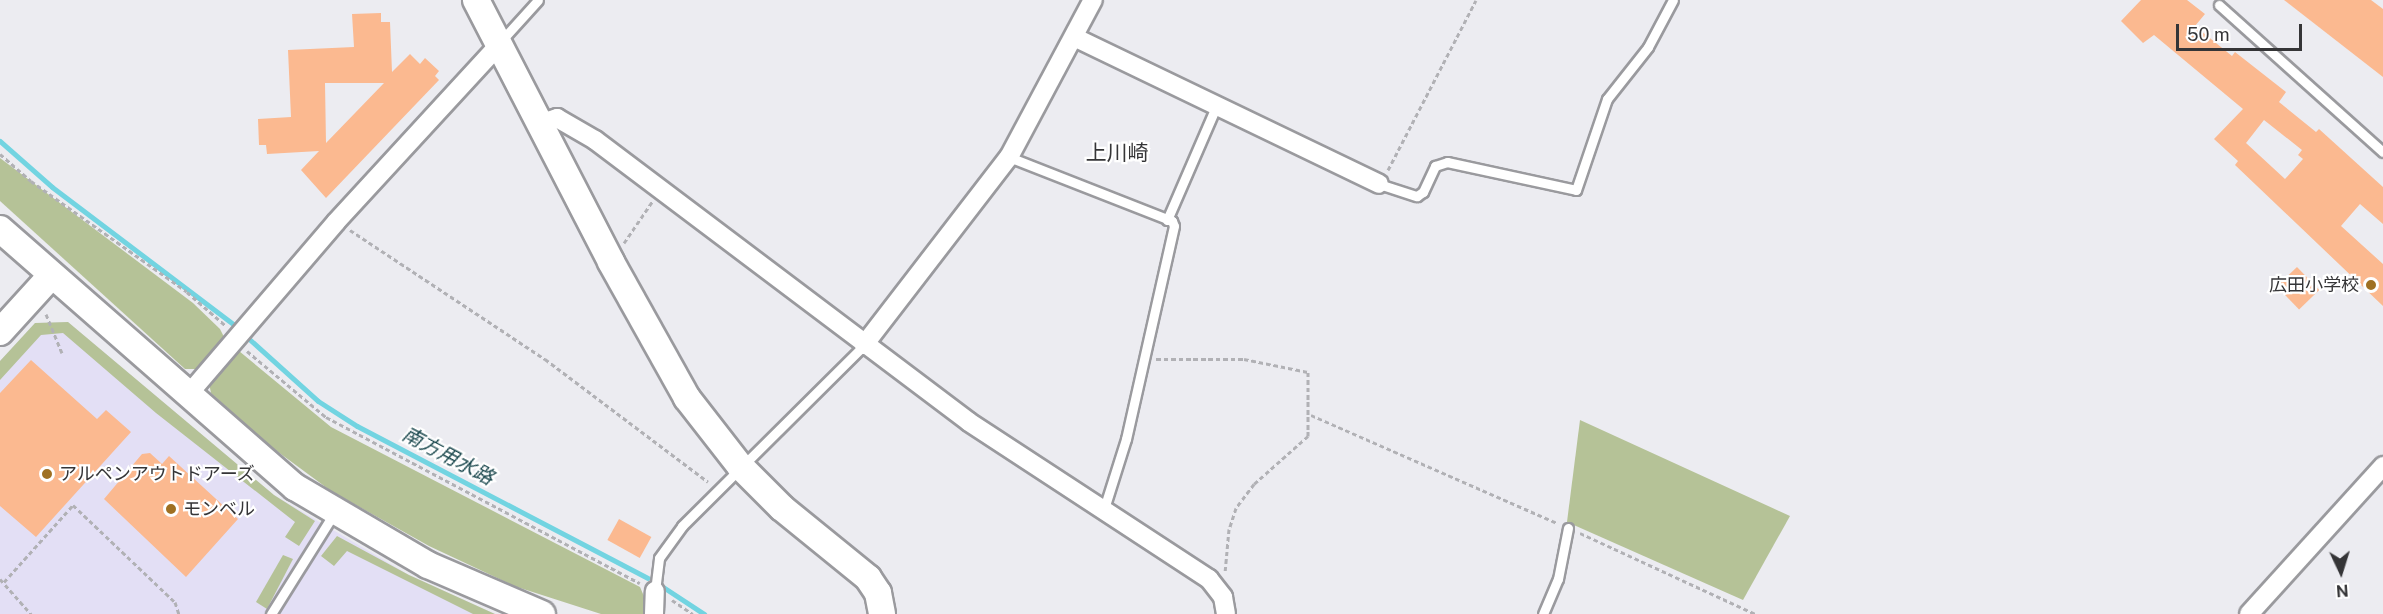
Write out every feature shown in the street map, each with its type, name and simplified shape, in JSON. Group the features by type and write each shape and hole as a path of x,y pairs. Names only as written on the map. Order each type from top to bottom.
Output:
{"street":[{"path":"476,0 498,46 541,123 611,262 671,373 740,466 782,508 868,578 878,593 882,614"},
{"path":"864,345 1009,157 1076,38 1093,0"},
{"path":"1076,38 1379,184"},
{"path":"187,396 336,222 498,46"},
{"path":"541,123 557,118 563,120 660,189 864,345 1028,463 1218,588 1226,614"},
{"path":"0,229 187,396 295,487 334,513 428,565 542,614"},
{"path":"0,332 51,276"},
{"path":"2249,614 2383,466"},
{"path":"654,614 655,591"}],"lane":[{"path":"498,46 538,0"},
{"path":"1379,184 1417,196 1423,192 1435,166 1447,162 1576,190 1607,99 1648,47 1672,0"},
{"path":"2219,5 2383,152"},
{"path":"1167,220 1216,107"},
{"path":"1009,157 1172,221 1174,230 1162,268 1126,440 1103,512"},
{"path":"655,591 662,551 715,490 864,345"},
{"path":"271,614 334,513"},
{"path":"1543,614 1558,579 1568,528"}],"path":[{"path":"1379,184 1476,0"},
{"path":"0,154 31,181 187,292 235,338 326,417 655,591 693,614"},
{"path":"611,262 660,189"},
{"path":"336,222 545,359 715,490"},
{"path":"45,312 62,353"},
{"path":"1143,359 1244,359 1308,372 1311,415 1308,436 1254,484 1236,508 1229,529 1224,577 1218,588"},
{"path":"1311,415 1568,528 1755,614"},
{"path":"4,582 73,505 175,602 179,614"},
{"path":"0,579 31,614"}],"shaded area":[{"path":"68,322 274,495 409,575 495,614 0,614 0,361 35,323"}],"green space":[{"path":"0,158 193,303 220,329 224,337 197,369 185,369 0,201"},
{"path":"68,322 274,495 315,521 299,546 285,537 295,522 156,413 63,333 41,335 0,380 0,361 35,323"},
{"path":"239,351 331,427 640,587 646,601 645,614 601,614 514,586 429,546 331,491 270,446 211,393 209,383"},
{"path":"1580,420 1790,516 1743,600 1567,522"},
{"path":"337,536 409,575 495,614 473,614 347,551 334,566 321,556"},
{"path":"283,555 293,559 267,609 256,602"}],"building":[{"path":"2141,0 2187,0 2205,14 2195,26 2232,56 2235,52 2286,92 2279,102 2316,132 2319,129 2383,187 2383,224 2360,204 2341,226 2383,264 2383,306 2235,165 2238,161 2214,139 2243,109 2154,35 2143,43 2121,21","holes":["2264,120 2302,150 2298,155 2303,159 2285,179 2246,143"]},
{"path":"2284,0 2371,0 2383,9 2383,77"},
{"path":"381,13 381,22 390,22 392,72 410,54 420,64 425,58 439,71 435,76 439,80 326,198 301,170 319,151 267,154 266,145 259,145 258,119 291,117 288,50 354,47 352,14","holes":["325,83 384,83 326,143"]},
{"path":"2297,267 2319,290 2299,309 2277,286"},
{"name":"アルペンアウトドアーズ","path":"31,360 97,419 106,410 131,432 36,537 0,506 0,393"},
{"name":"モンベル","path":"150,453 162,464 169,456 238,519 186,577 104,499 142,454"},
{"path":"619,519 651,537 640,558 607,540"}],"waterway":[{"name":"南方用水路","path":"0,141 52,187 233,324"},
{"name":"南方用水路","path":"248,338 318,401 357,426 648,578"},
{"name":"南方用水路","path":"660,585 704,614"}],"place":[{"name":"広田小学校","path":"2371,285"},
{"name":"アルペンアウトドアーズ","path":"47,474"},
{"name":"モンベル","path":"171,509"}],"district":[{"name":"上川崎","path":"1117,153"}]}
